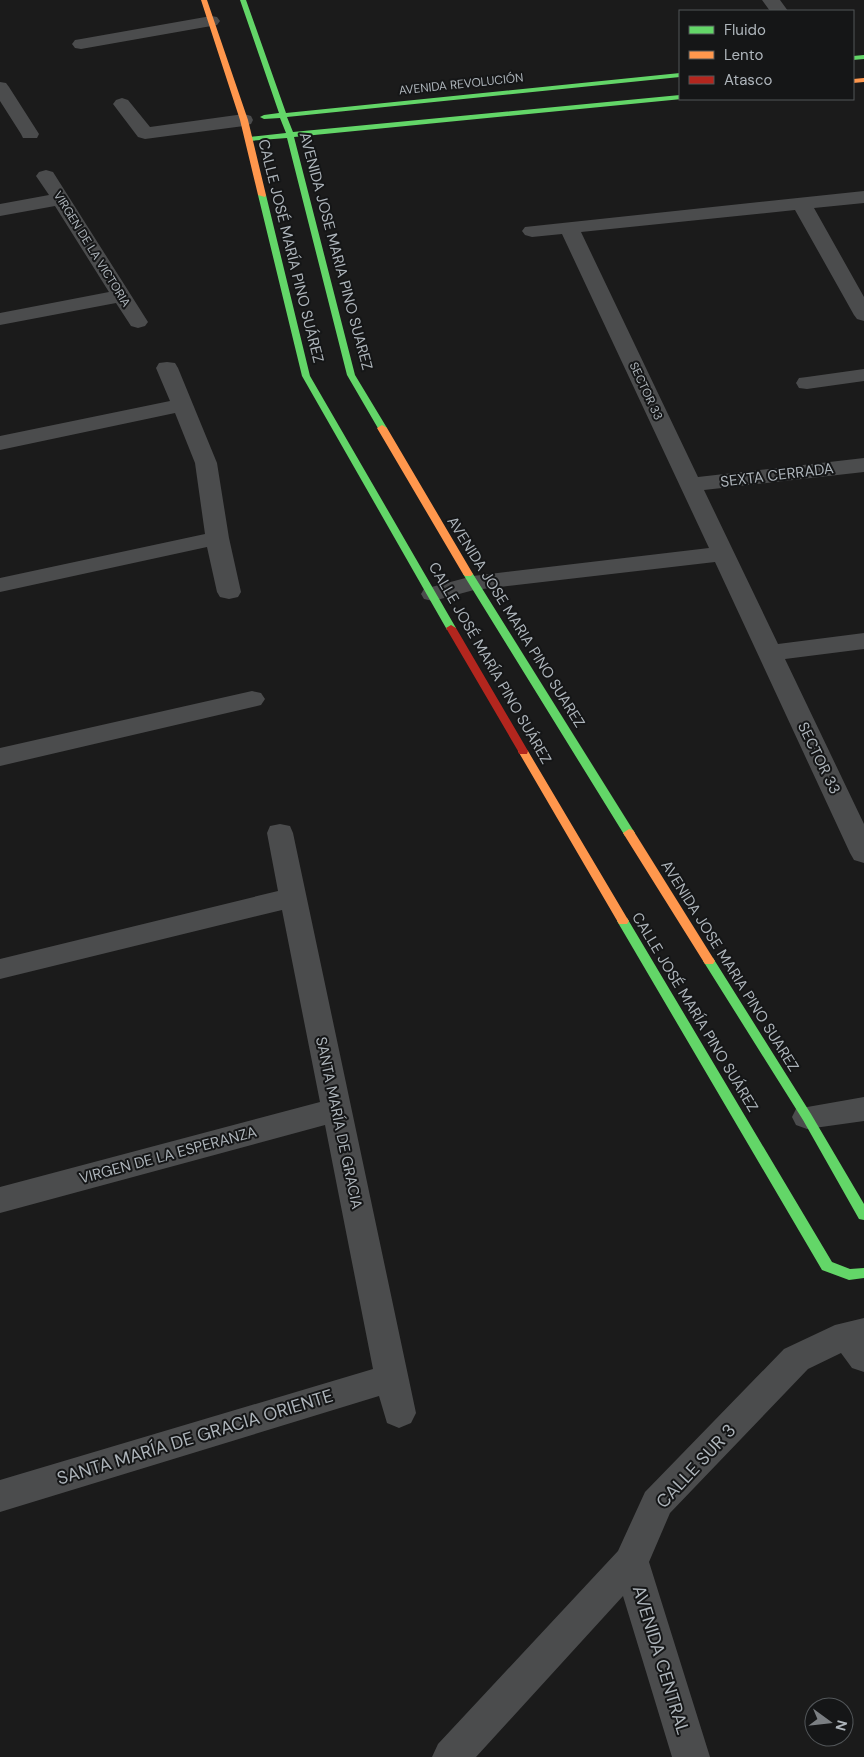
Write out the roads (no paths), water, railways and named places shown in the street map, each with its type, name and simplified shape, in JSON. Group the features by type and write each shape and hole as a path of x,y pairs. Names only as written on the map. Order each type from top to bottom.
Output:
{"street":[{"name":"CALLE JOSÉ MARÍA PINO SUÁREZ","path":"204,0 244,120 306,376 827,1266 849,1276 864,1273"},
{"name":"AVENIDA JOSE MARIA PINO SUAREZ","path":"243,0 290,135 351,375 473,583 807,1117 864,1215"},
{"path":"80,44 211,21"},
{"name":"AVENIDA REVOLUCIÓN","path":"244,120 679,75"},
{"path":"0,87 9,114 30,134"},
{"path":"249,139 679,97"},
{"path":"122,104 145,133 244,120"},
{"name":"VIRGEN DE LA VICTORIA","path":"46,176 138,322"},
{"path":"532,231 864,197"},
{"path":"0,210 61,199"},
{"path":"802,204 864,314"},
{"name":"SECTOR 33","path":"569,227 769,653 862,845"},
{"path":"0,319 121,296"},
{"path":"167,368 206,464 216,538 228,592"},
{"path":"807,382 864,375"},
{"path":"0,443 182,405"},
{"name":"SEXTA CERRADA","path":"690,485 864,464"},
{"path":"0,586 216,538"},
{"path":"433,594 473,583 723,554"},
{"path":"769,653 864,641"},
{"path":"0,757 252,699"},
{"name":"SANTA MARÍA DE GRACIA","path":"280,833 399,1413"},
{"path":"0,969 292,898"},
{"path":"807,1117 864,1109"},
{"name":"VIRGEN DE LA ESPERANZA","path":"0,1200 336,1110"},
{"name":"CALLE SUR 3","path":"451,1757 631,1562 657,1503 796,1359 858,1342"},
{"name":"SANTA MARÍA DE GRACIA ORIENTE","path":"0,1496 391,1378"},
{"name":"AVENIDA CENTRAL","path":"631,1562 691,1757"}]}
